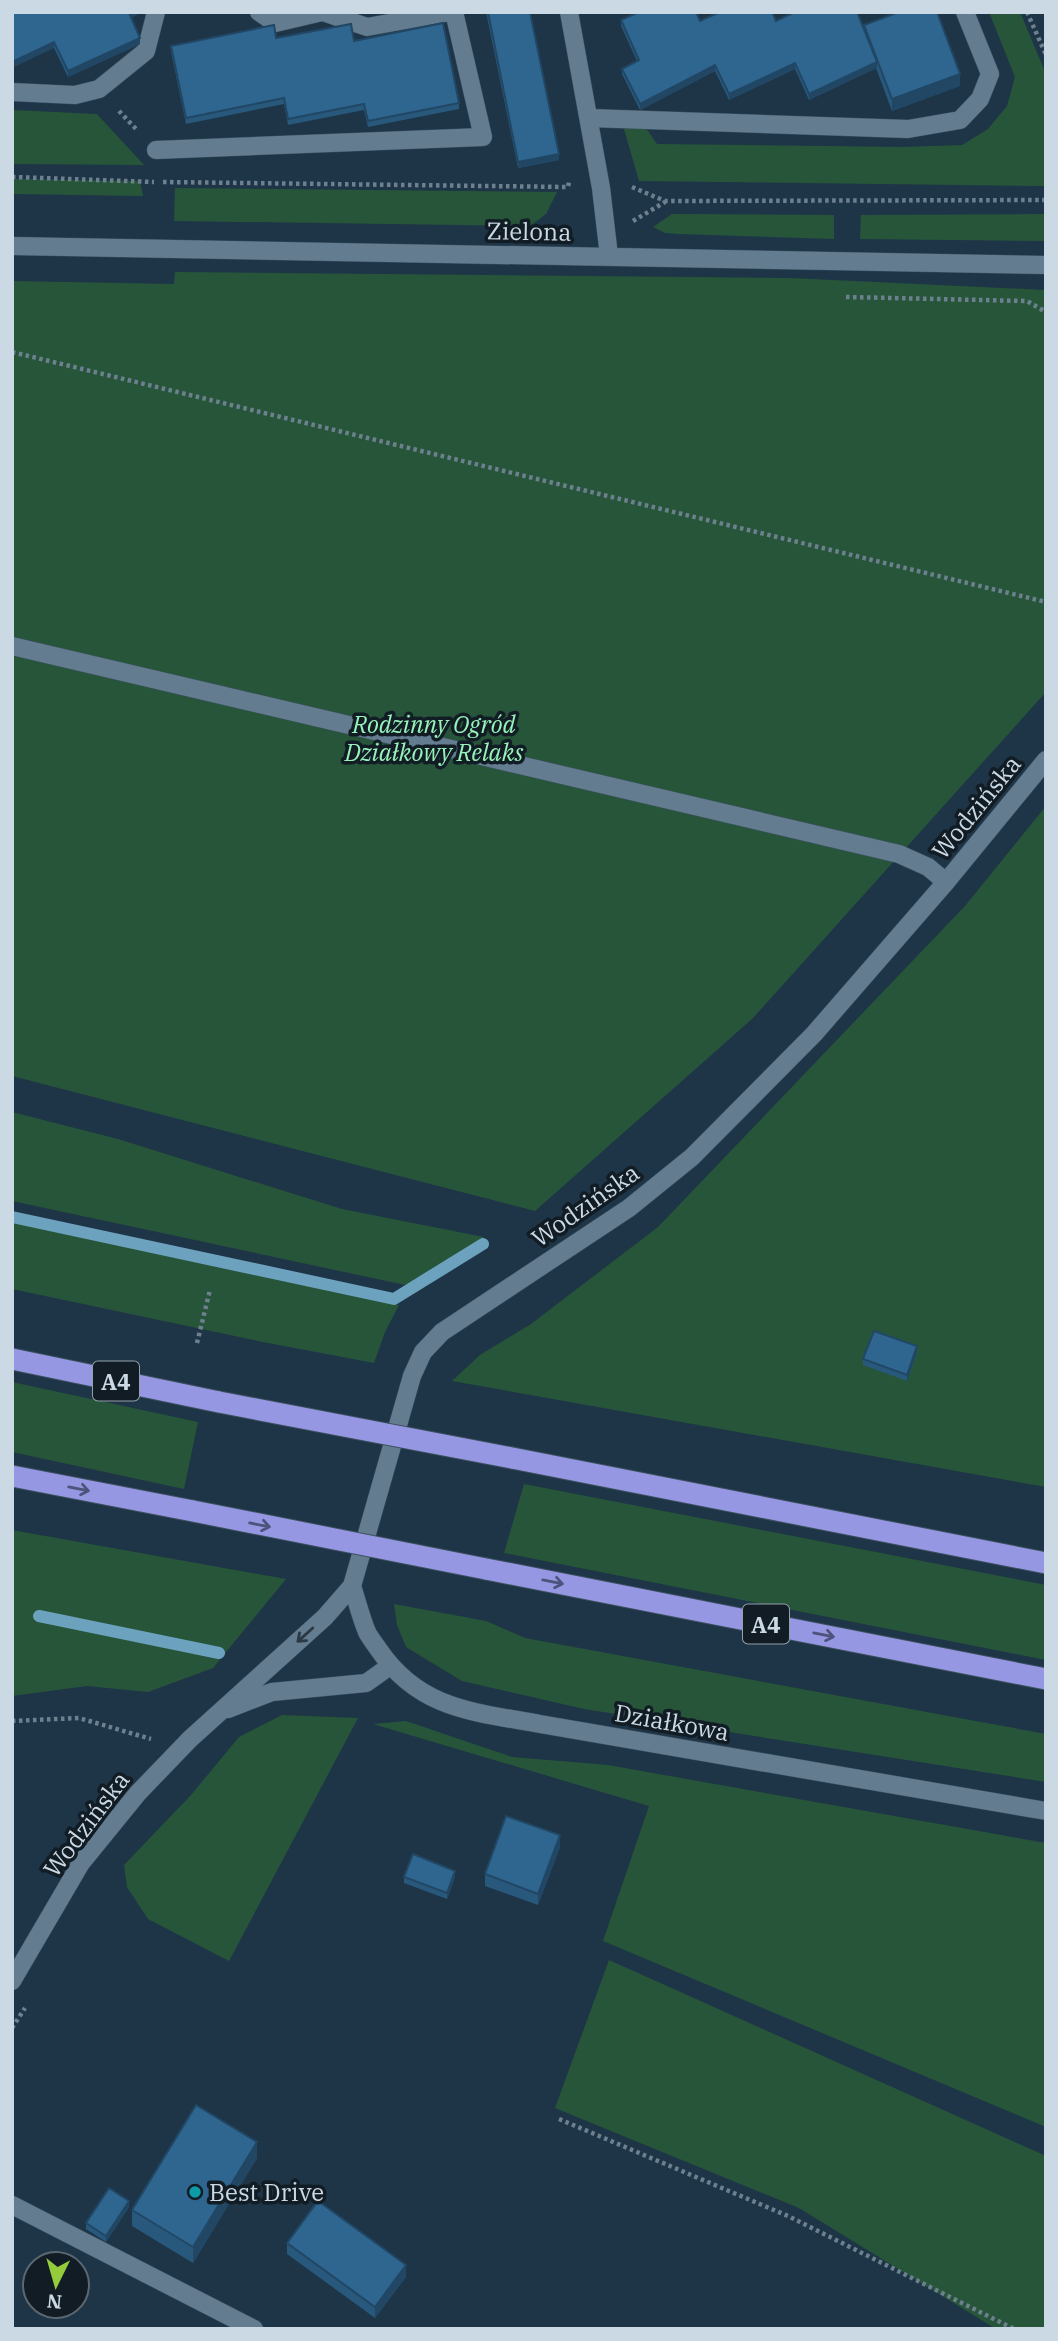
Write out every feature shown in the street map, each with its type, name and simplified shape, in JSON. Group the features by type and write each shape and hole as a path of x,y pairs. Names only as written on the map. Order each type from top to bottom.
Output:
{"highway":[{"name":"A4","path":"12,1359 219,1402 1046,1563"},
{"name":"A4","path":"12,1475 1046,1679"}],"street":[{"path":"12,92 75,95 99,89 146,51 156,12"},
{"path":"156,150 483,137 452,12 367,27 322,12 275,23 259,12"},
{"path":"569,12 601,188 609,257"},
{"path":"589,118 908,128 960,120 981,99 990,74 965,12"},
{"name":"Zielona","path":"12,246 1046,265"},
{"path":"12,646 899,854 928,867 946,882"},
{"name":"Wodzińska","path":"12,1980 81,1863 138,1793 219,1713 325,1617 352,1586 412,1376 422,1352 442,1332 629,1208 692,1157 814,1034 946,882 1046,760"},
{"name":"Działkowa","path":"352,1586 368,1633 390,1667 413,1688 438,1701 479,1712 1046,1811"},
{"name":"Wodzińska","path":"219,1713 272,1692 366,1683 390,1667"},
{"path":"12,2205 254,2329"}],"path":[{"path":"1027,12 1046,55"},
{"path":"99,89 156,150"},
{"path":"12,177 162,182 569,187"},
{"path":"632,187 666,201 1046,201"},
{"path":"846,297 1027,301 1046,312"},
{"path":"12,352 1046,602"},
{"path":"197,1343 210,1290"},
{"path":"12,1721 79,1718 152,1739 172,1758"},
{"path":"559,2119 788,2217 1014,2329"}],"green space":[{"path":"989,12 1020,12 1046,74 1046,186 639,181 624,129 646,128 657,144 903,147 962,145 988,129 1007,106 1015,77"},
{"path":"12,110 97,114 144,165 12,164"},
{"path":"12,179 140,181 143,196 12,194"},
{"path":"175,188 557,192 546,214 530,226 174,221"},
{"path":"672,214 834,215 834,239 679,234 665,233 653,227"},
{"path":"1046,214 1046,241 860,239 861,215"},
{"name":"Rodzinny Ogród Działkowy Relaks","path":"175,272 790,278 1046,290 1046,692 752,1019 535,1211 12,1076 12,281 174,284"},
{"path":"1046,806 1046,1487 452,1381 480,1355 531,1324 658,1227 965,906"},
{"path":"12,1112 118,1139 342,1209 484,1237 410,1286 12,1201"},
{"path":"12,1222 399,1305 385,1332 374,1363 12,1289"},
{"path":"12,1382 198,1422 184,1489 12,1452"},
{"path":"524,1484 1046,1585 1046,1660 504,1553"},
{"path":"12,1530 286,1579 213,1668 148,1692 87,1686 12,1696"},
{"path":"394,1604 486,1621 525,1638 1046,1734 1046,1782 584,1709 462,1681 406,1647 397,1625"},
{"path":"282,1715 358,1718 229,1961 148,1919 127,1887 124,1865 191,1795 239,1737"},
{"path":"406,1721 512,1757 608,1765 1046,1843 1046,2127 603,1941 649,1806 373,1724"},
{"path":"609,1960 1046,2156 1046,2329 996,2329 799,2208 555,2108"}],"building":[{"path":"12,12 130,12 140,38 68,71 54,42 12,62"},
{"path":"488,12 530,12 559,154 518,162"},
{"path":"639,12 696,12 700,21 720,12 772,12 776,21 795,12 857,12 877,62 809,94 795,63 729,94 715,65 640,104 622,69 639,60 621,20"},
{"path":"899,12 937,12 960,74 892,99 864,25"},
{"path":"443,23 459,103 368,121 364,104 288,119 284,98 186,118 171,46 274,25 276,38 351,24 354,41"},
{"path":"874,1331 917,1346 907,1375 863,1359"},
{"path":"506,1816 560,1835 538,1894 485,1874"},
{"path":"413,1854 455,1871 447,1893 404,1877"},
{"name":"Best Drive","path":"196,2105 257,2142 193,2247 132,2210"},
{"path":"109,2188 129,2201 106,2236 86,2223"},
{"path":"318,2201 406,2265 375,2307 287,2243"}],"waterway":[{"path":"12,1217 394,1299 483,1244"},
{"path":"39,1616 219,1653"}],"place":[{"name":"Best Drive","path":"195,2192"}]}
